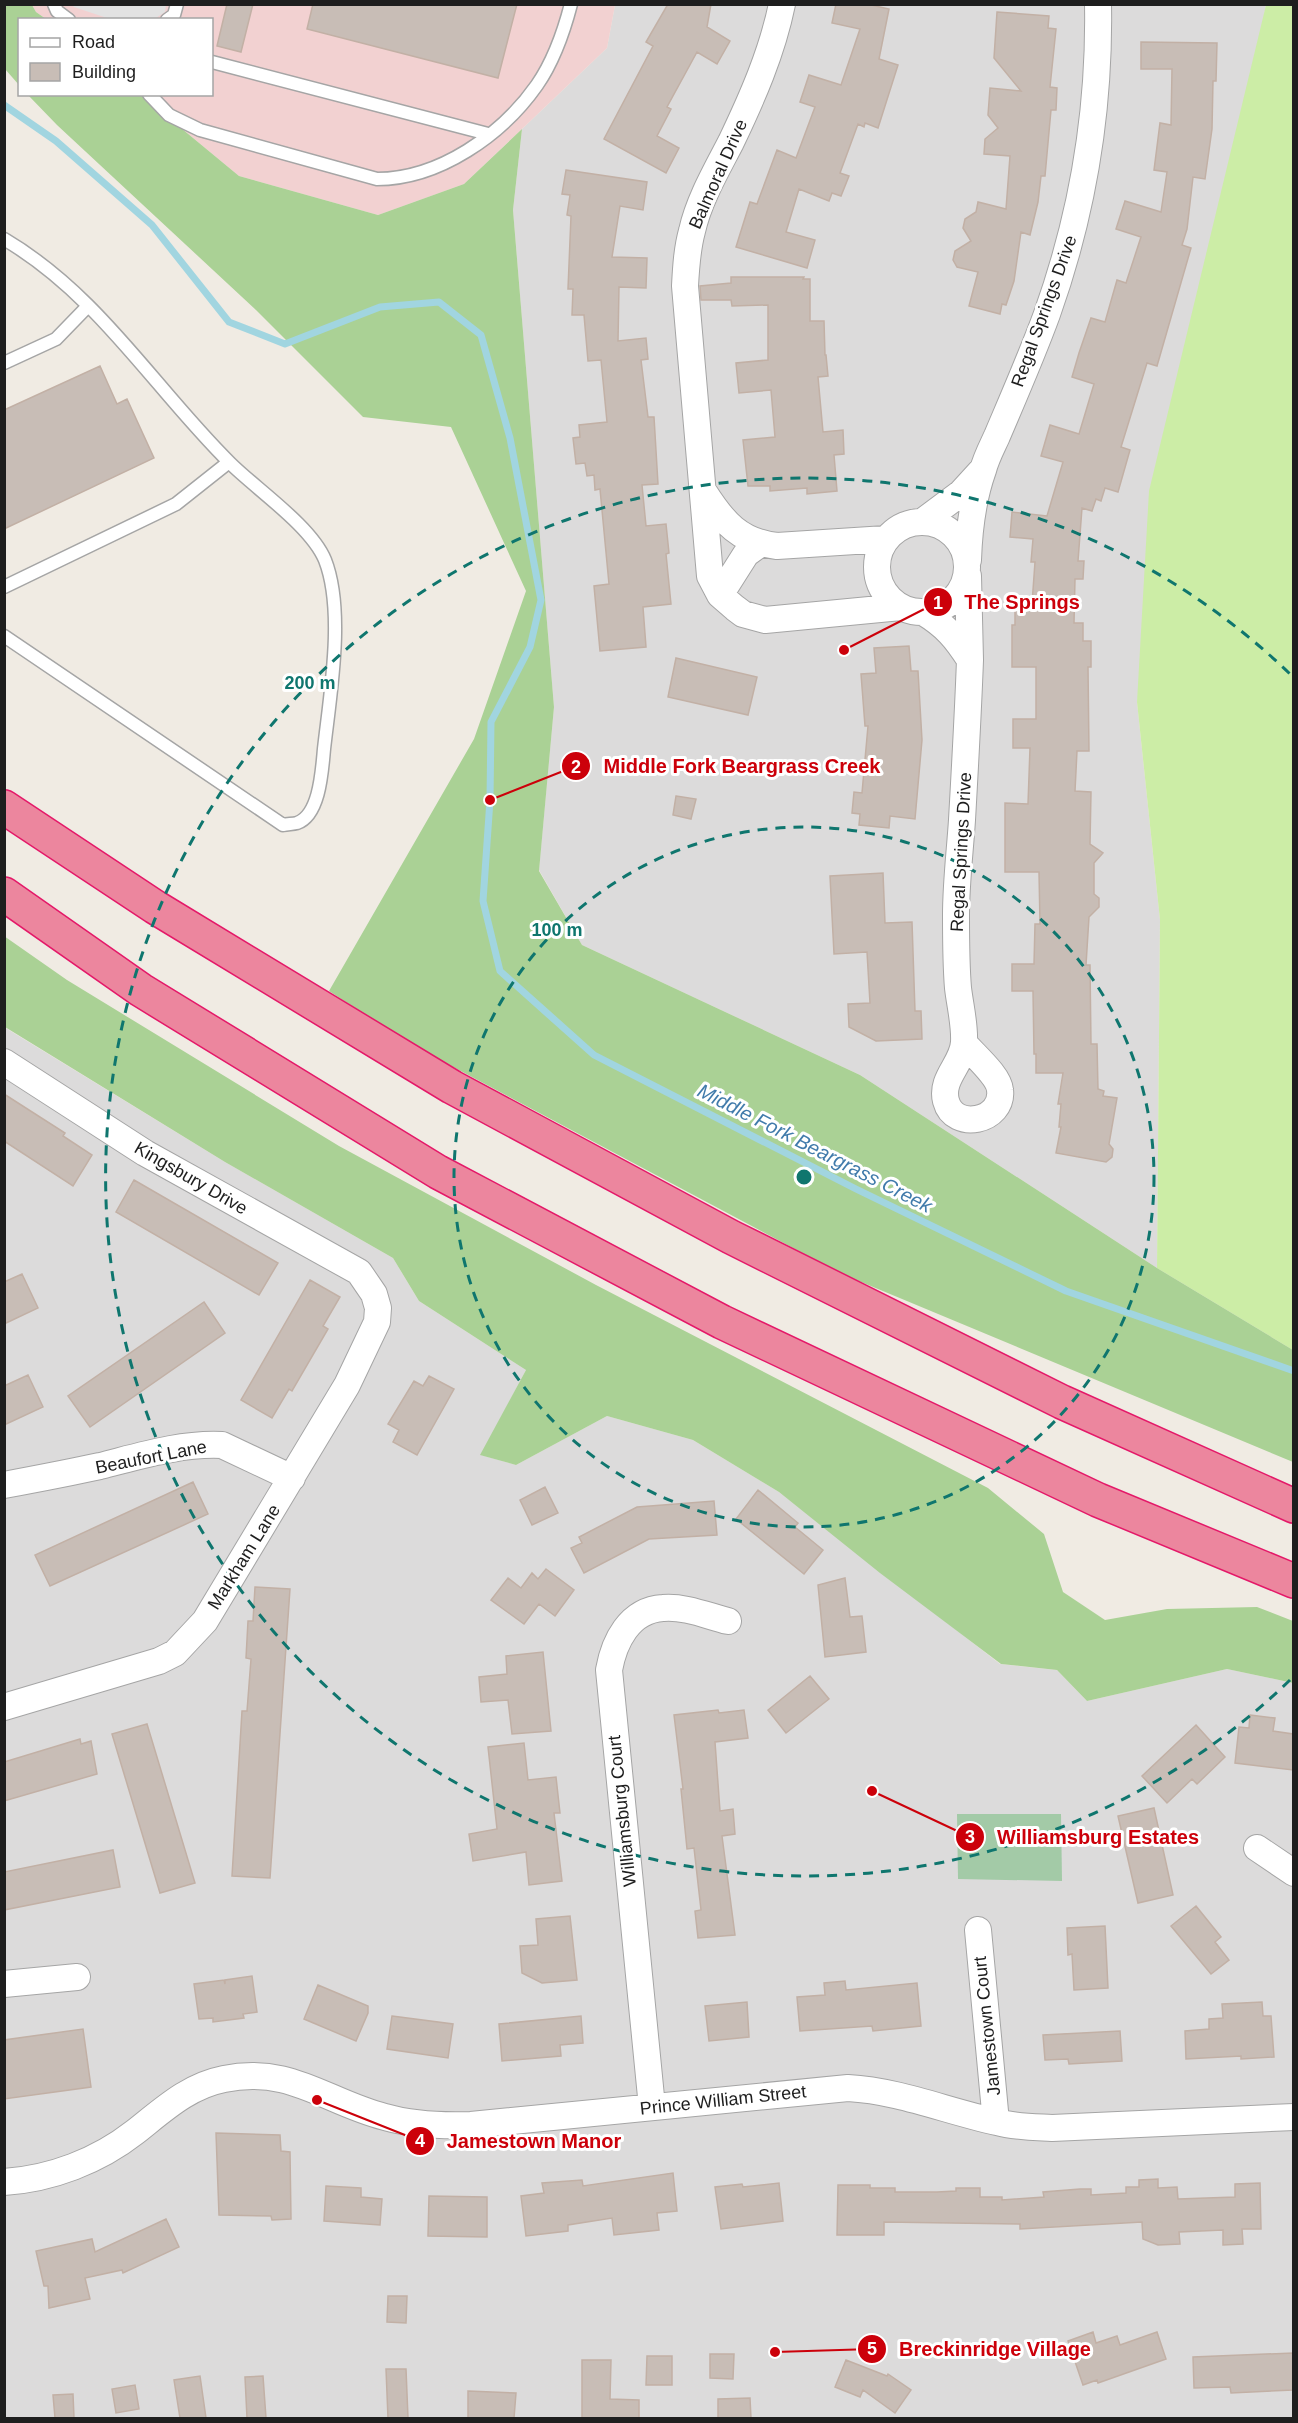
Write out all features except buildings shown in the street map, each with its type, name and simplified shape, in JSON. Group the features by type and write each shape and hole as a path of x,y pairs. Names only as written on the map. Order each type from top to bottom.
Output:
{"highway":[{"path":"4,807 155,907 452,1087 731,1237 1009,1376 1293,1506"},
{"path":"4,894 141,990 438,1172 722,1322 1098,1500 1293,1581"}],"street":[{"name":"Balmoral Drive","path":"782,4 767,60 751,101 706,193 692,230 686,258 685,286 710,576 720,595 743,614 765,620 912,610"},
{"name":"Regal Springs Drive","path":"965,1044 958,987 956,914 970,660 969,532 982,470 1047,315 1082,197 1096,101 1099,53 1098,4"},
{"name":"Regal Springs Drive","path":"922,522 961,494 982,470"},
{"name":"Balmoral Drive","path":"704,492 718,514 737,533 760,544 777,546 886,539"},
{"path":"912,610 944,608 960,592 968,567 960,540 943,526 912,522 898,528 886,539 879,553 880,584 888,597 912,610 940,622 955,636 970,660"},
{"path":"720,595 746,554 760,544"},
{"name":"Kingsbury Drive","path":"4,1062 145,1153 359,1272 375,1294"},
{"name":"Markham Lane","path":"4,1707 159,1661 175,1653 205,1621 347,1385 377,1322 378,1308 375,1294"},
{"name":"Beaufort Lane","path":"4,1485 67,1474 150,1453 211,1444 222,1445 292,1478"},
{"name":"Williamsburg Court","path":"652,2107 609,1670 613,1650 620,1635 631,1622 650,1610 664,1608 684,1610 728,1621"},
{"path":"1257,1848 1293,1873"},
{"name":"Jamestown Court","path":"978,1930 996,2122"},
{"path":"4,1984 77,1977"},
{"name":"Prince William Street","path":"4,2182 77,2166 110,2150 175,2100 192,2090 222,2079 248,2075 288,2079 384,2117 436,2126 471,2125 848,2088 908,2097 1021,2127 1052,2128 1293,2117"}],"lane":[{"path":"54,4 67,18"},
{"path":"151,96 169,115 200,130 377,179 398,179 427,172 452,160 515,112 538,83 561,37 571,4"},
{"path":"213,62 488,134"},
{"path":"4,239 71,289 125,343 229,462 308,535 324,558 332,585 335,625 322,773 317,798 309,812 299,822 283,825 4,636"},
{"path":"4,363 56,339 88,306"},
{"path":"4,587 176,504 229,462"}],"shaded area":[{"path":"32,5 615,5 607,48 464,184 378,215 239,176 142,96 213,96 213,18 45,18 36,12"},
{"path":"72,5 166,5 165,12 156,18 107,18"},
{"path":"615,5 1266,5 1137,702 1160,920 1157,1268 860,1075 582,945 539,870 554,707 513,210 522,129 607,48"},
{"path":"4,1027 225,1162 393,1258 419,1301 526,1370 481,1455 516,1465 607,1416 693,1440 779,1492 1000,1664 1057,1670 1087,1701 1227,1669 1293,1683 1293,2418 5,2418"}],"green space":[{"path":"5,4 32,5 36,12 45,18 18,18 18,84 5,69"},
{"path":"1266,5 1293,5 1293,1350 1157,1268 1160,920 1137,702 1149,491"},
{"path":"29,96 142,96 239,176 378,215 464,184 522,129 513,210 554,707 539,871 582,945 860,1075 1157,1268 1293,1350 1293,1462 842,1274 412,1045 329,991 474,739 526,591 451,427 363,417 256,310 57,125"},
{"path":"4,936 67,980 339,1146 596,1285 988,1488 1044,1534 1063,1592 1105,1620 1167,1609 1257,1607 1293,1621 1293,1683 1227,1669 1087,1701 1057,1670 1001,1664 880,1573 779,1492 693,1440 607,1416 516,1465 480,1455 526,1370 419,1301 393,1258 225,1162 5,1027"},
{"path":"957,1814 1061,1814 1062,1881 958,1879"}],"waterway":[{"name":"Middle Fork Beargrass Creek","path":"4,105 56,141 152,225 229,322 285,344 380,307 439,302 481,335 510,438 541,600 530,647 491,722 490,800 483,901 500,971 594,1055 856,1189 1066,1291 1294,1371"}],"place":[{"name":"The Springs","path":"844,650"},
{"name":"Middle Fork Beargrass Creek","path":"490,800"},
{"name":"Williamsburg Estates","path":"872,1791"},
{"name":"Jamestown Manor","path":"317,2100"},
{"name":"Breckinridge Village","path":"775,2352"}]}
